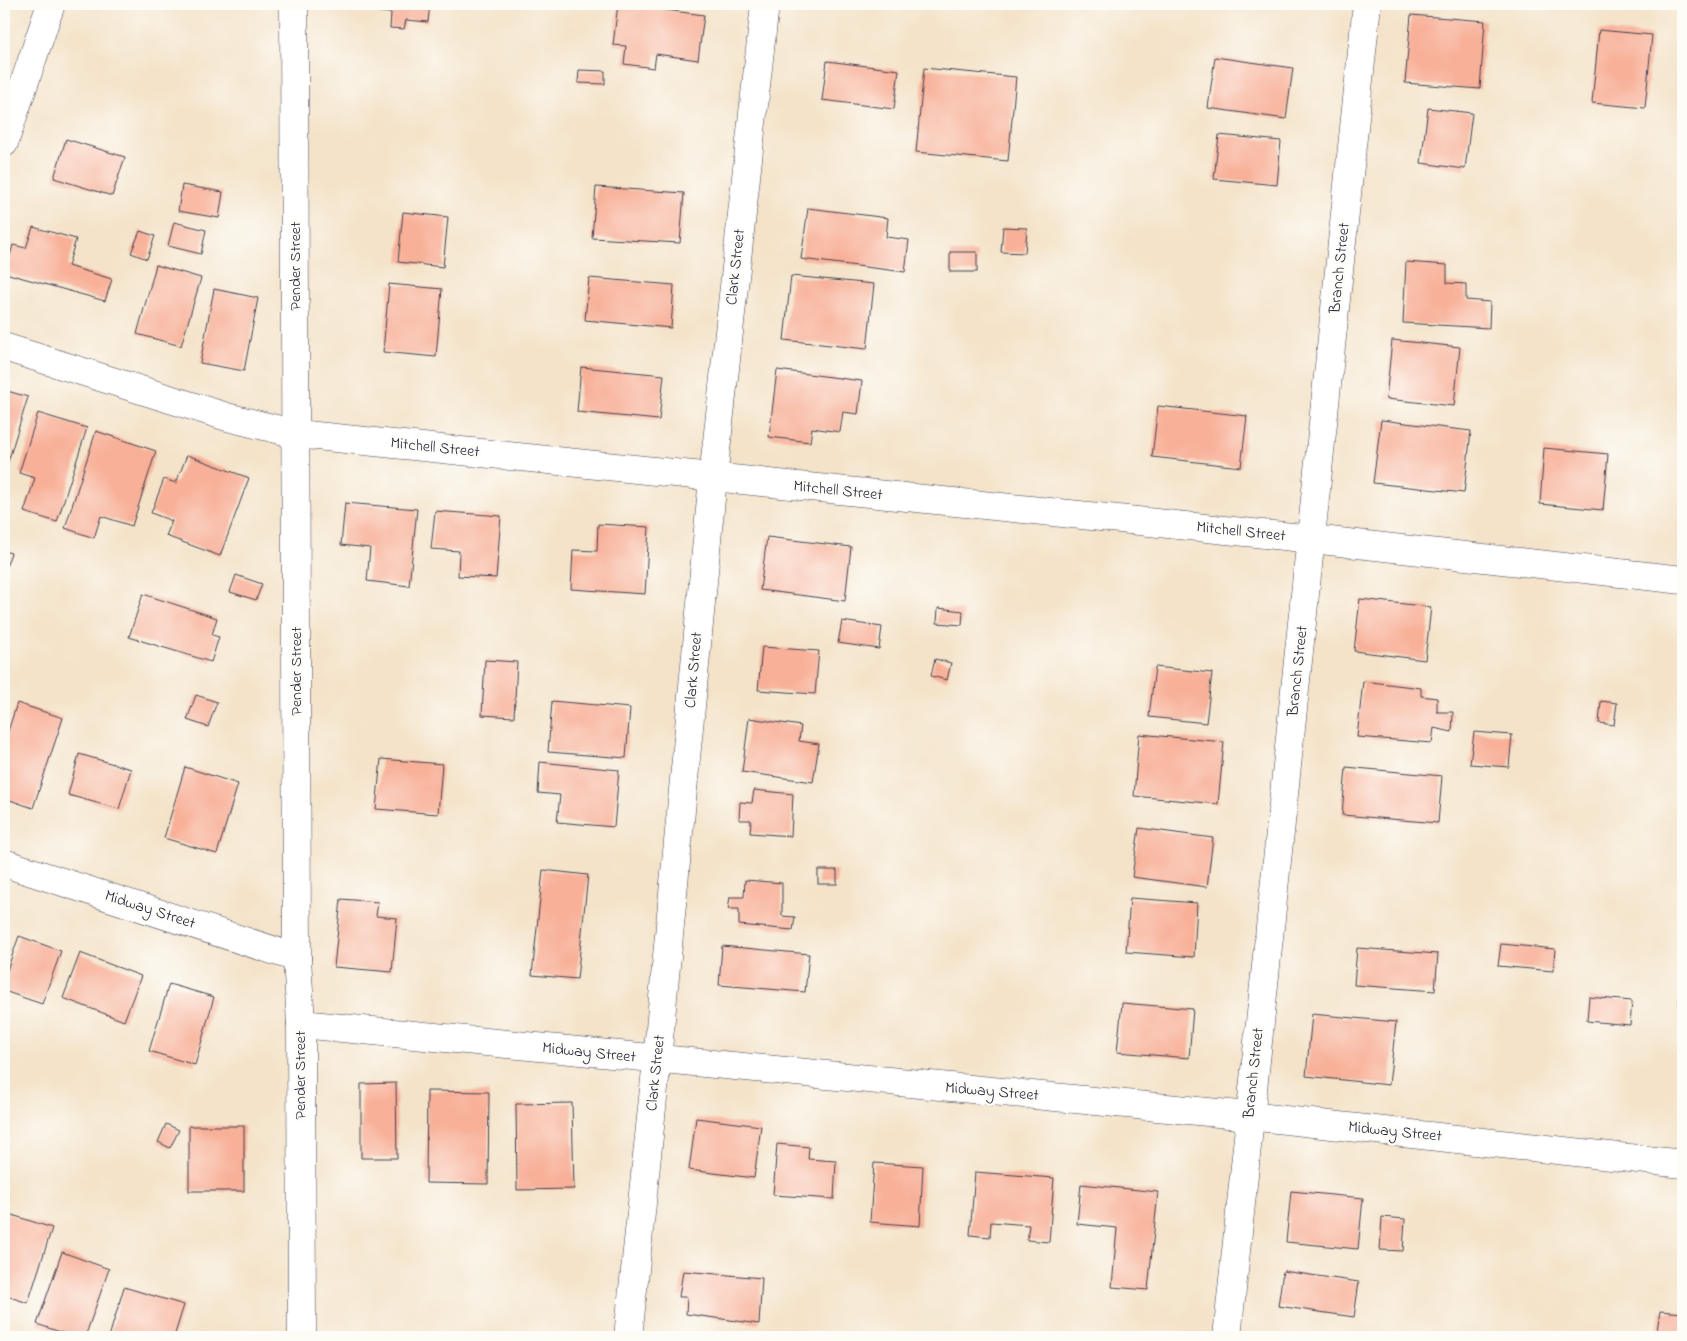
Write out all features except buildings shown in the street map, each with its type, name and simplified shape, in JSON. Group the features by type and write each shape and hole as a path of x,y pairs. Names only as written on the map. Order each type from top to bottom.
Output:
{"street":[{"path":"4,143 50,4"},
{"name":"Pender Street","path":"294,4 297,434 297,958 301,1024 302,1337"},
{"name":"Clark Street","path":"628,1337 657,1060 713,478 765,4"},
{"name":"Branch Street","path":"1226,1337 1312,539 1366,4"},
{"name":"Mitchell Street","path":"4,347 227,417 297,434 1312,539 1683,580"},
{"name":"Midway Street","path":"4,863 297,958"},
{"name":"Midway Street","path":"301,1024 1249,1116 1683,1164"}]}
